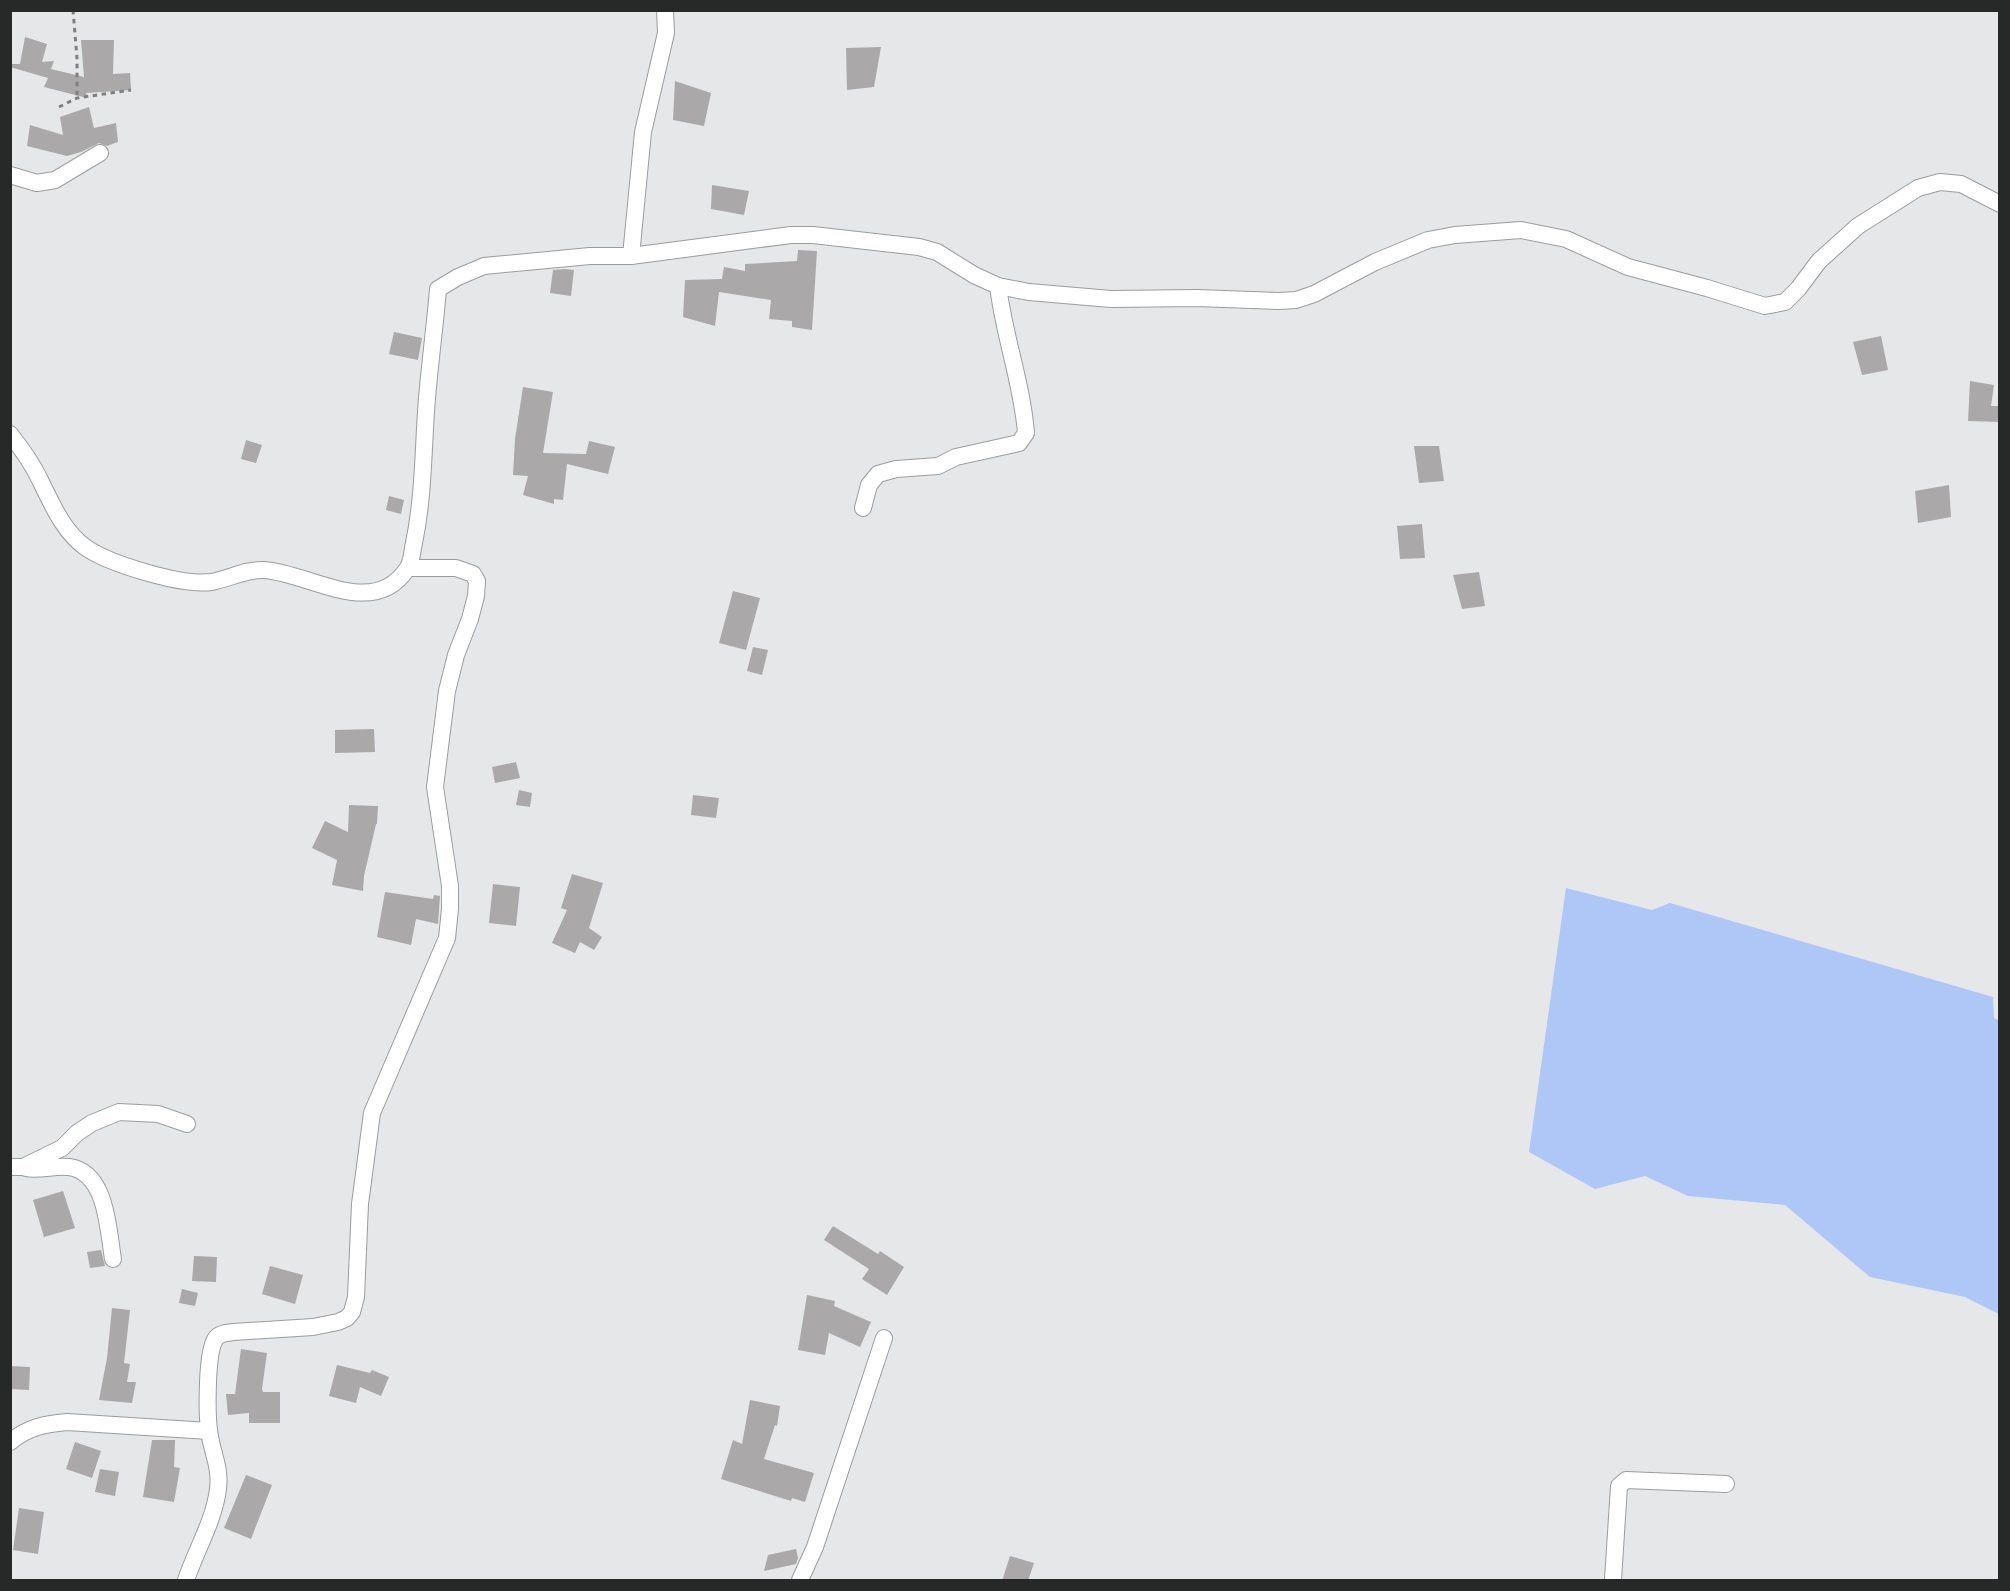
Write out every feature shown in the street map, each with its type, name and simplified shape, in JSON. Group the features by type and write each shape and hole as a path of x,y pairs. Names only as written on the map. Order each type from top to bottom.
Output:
{"street":[{"path":"631,256 643,132 666,33 665,10"},
{"path":"10,176 38,183 55,180 100,153"},
{"path":"10,434 26,455 52,506 76,539 87,548 119,564 190,582 211,582 245,572 266,570 306,579 350,593 380,591 389,588 409,568 421,503 438,290 458,277 484,266 590,256 631,256 782,236 813,235 919,247 937,252 974,275 998,286 1029,292 1112,299 1296,300 1314,294 1375,262 1428,240 1455,235 1521,231 1566,239 1628,267 1765,306 1785,302 1819,261 1858,226 1918,188 1940,182 1961,184 2000,204"},
{"path":"863,508 869,485 878,474 896,469 938,466 964,455 1015,444 1025,437 1022,399 1001,311 998,286"},
{"path":"186,1581 214,1508 219,1488 216,1455 209,1431 208,1368 216,1338 233,1332 313,1328 338,1322 347,1318 352,1312 356,1298 360,1204 372,1113 381,1086 447,938 450,886 435,788 447,691 456,655 470,619 477,581 473,574 456,568 409,568"},
{"path":"17,1167 62,1148 77,1133 92,1123 119,1112 158,1114 187,1124"},
{"path":"17,1167 33,1169 70,1167 82,1171 98,1188 103,1201 113,1259"},
{"path":"800,1581 815,1547 884,1338"},
{"path":"10,1442 32,1427 67,1422 209,1431"},
{"path":"1613,1581 1619,1486 1626,1480 1726,1484"}],"path":[{"path":"73,10 77,58 77,99"},
{"path":"59,107 77,99 131,90"}],"water":[{"path":"1566,888 1652,910 1670,903 1993,997 1994,1018 2000,1021 1999,1314 1965,1297 1870,1277 1785,1205 1688,1196 1645,1176 1595,1189 1529,1152"}],"building":[{"path":"25,37 47,44 42,62 54,61 51,69 84,77 81,40 114,40 113,74 130,73 131,90 86,93 87,98 44,87 48,78 10,67 10,64 20,64"},
{"path":"881,47 874,87 847,90 846,48"},
{"path":"675,81 711,93 704,126 673,120"},
{"path":"89,107 94,128 116,123 118,142 107,146 99,143 67,156 27,146 30,125 63,135 60,117"},
{"path":"712,185 749,191 744,215 711,209"},
{"path":"798,250 817,251 812,330 792,327 792,321 769,319 771,300 719,292 715,326 683,317 685,280 722,279 724,267 745,271 745,264 797,261"},
{"path":"553,270 574,270 571,296 550,293"},
{"path":"394,332 422,338 418,360 389,354"},
{"path":"1881,336 1888,370 1862,375 1853,342"},
{"path":"1970,381 1994,385 1991,406 2000,406 2000,422 1968,421"},
{"path":"523,387 553,392 543,453 586,454 589,441 615,447 608,474 567,464 563,500 554,499 554,504 523,495 528,476 513,475 515,439"},
{"path":"246,440 262,445 256,463 241,459"},
{"path":"1414,446 1439,446 1444,481 1419,483"},
{"path":"1949,485 1951,517 1918,523 1915,491"},
{"path":"389,496 404,500 401,514 386,510"},
{"path":"1422,524 1425,558 1400,559 1397,526"},
{"path":"1479,572 1485,606 1462,609 1453,575"},
{"path":"733,591 760,598 746,650 719,643"},
{"path":"753,647 768,650 762,675 747,671"},
{"path":"374,729 375,752 335,753 335,730"},
{"path":"516,762 520,778 495,783 492,767"},
{"path":"519,790 532,793 530,807 516,805"},
{"path":"693,795 719,798 716,818 691,815"},
{"path":"349,805 378,806 377,824 364,876 363,891 332,885 337,860 312,848 325,821 348,832"},
{"path":"572,874 603,883 589,928 602,937 594,950 580,942 575,953 552,943 567,910 561,908"},
{"path":"493,884 520,887 516,926 489,923"},
{"path":"385,892 433,899 434,895 440,896 438,924 416,919 411,945 377,937"},
{"path":"63,1191 75,1228 44,1237 33,1200"},
{"path":"833,1226 878,1254 880,1251 904,1267 887,1295 862,1279 869,1269 824,1240"},
{"path":"101,1250 105,1266 90,1268 87,1252"},
{"path":"194,1256 217,1257 216,1282 192,1281"},
{"path":"270,1266 303,1275 295,1304 262,1294"},
{"path":"182,1289 198,1293 195,1306 179,1303"},
{"path":"807,1295 835,1301 834,1306 871,1322 860,1347 829,1333 825,1355 798,1350"},
{"path":"112,1308 130,1310 124,1363 130,1364 127,1382 136,1382 132,1403 99,1400 107,1358"},
{"path":"241,1349 267,1353 262,1389 263,1392 280,1392 280,1423 249,1423 249,1413 228,1415 226,1394 235,1394"},
{"path":"337,1365 370,1373 372,1370 389,1377 381,1396 360,1387 356,1403 329,1396"},
{"path":"10,1366 30,1367 29,1390 10,1389"},
{"path":"750,1400 780,1406 777,1426 775,1425 764,1459 814,1473 805,1502 792,1498 791,1501 721,1479 733,1440 742,1444"},
{"path":"152,1440 175,1440 174,1467 180,1468 174,1502 143,1497"},
{"path":"75,1442 101,1451 92,1478 66,1469"},
{"path":"100,1469 119,1472 115,1496 95,1492"},
{"path":"246,1475 272,1485 251,1539 224,1528"},
{"path":"19,1508 44,1512 38,1554 13,1550"},
{"path":"796,1549 798,1558 796,1564 764,1571 768,1555"},
{"path":"1010,1556 1034,1563 1028,1581 1002,1581"}]}
